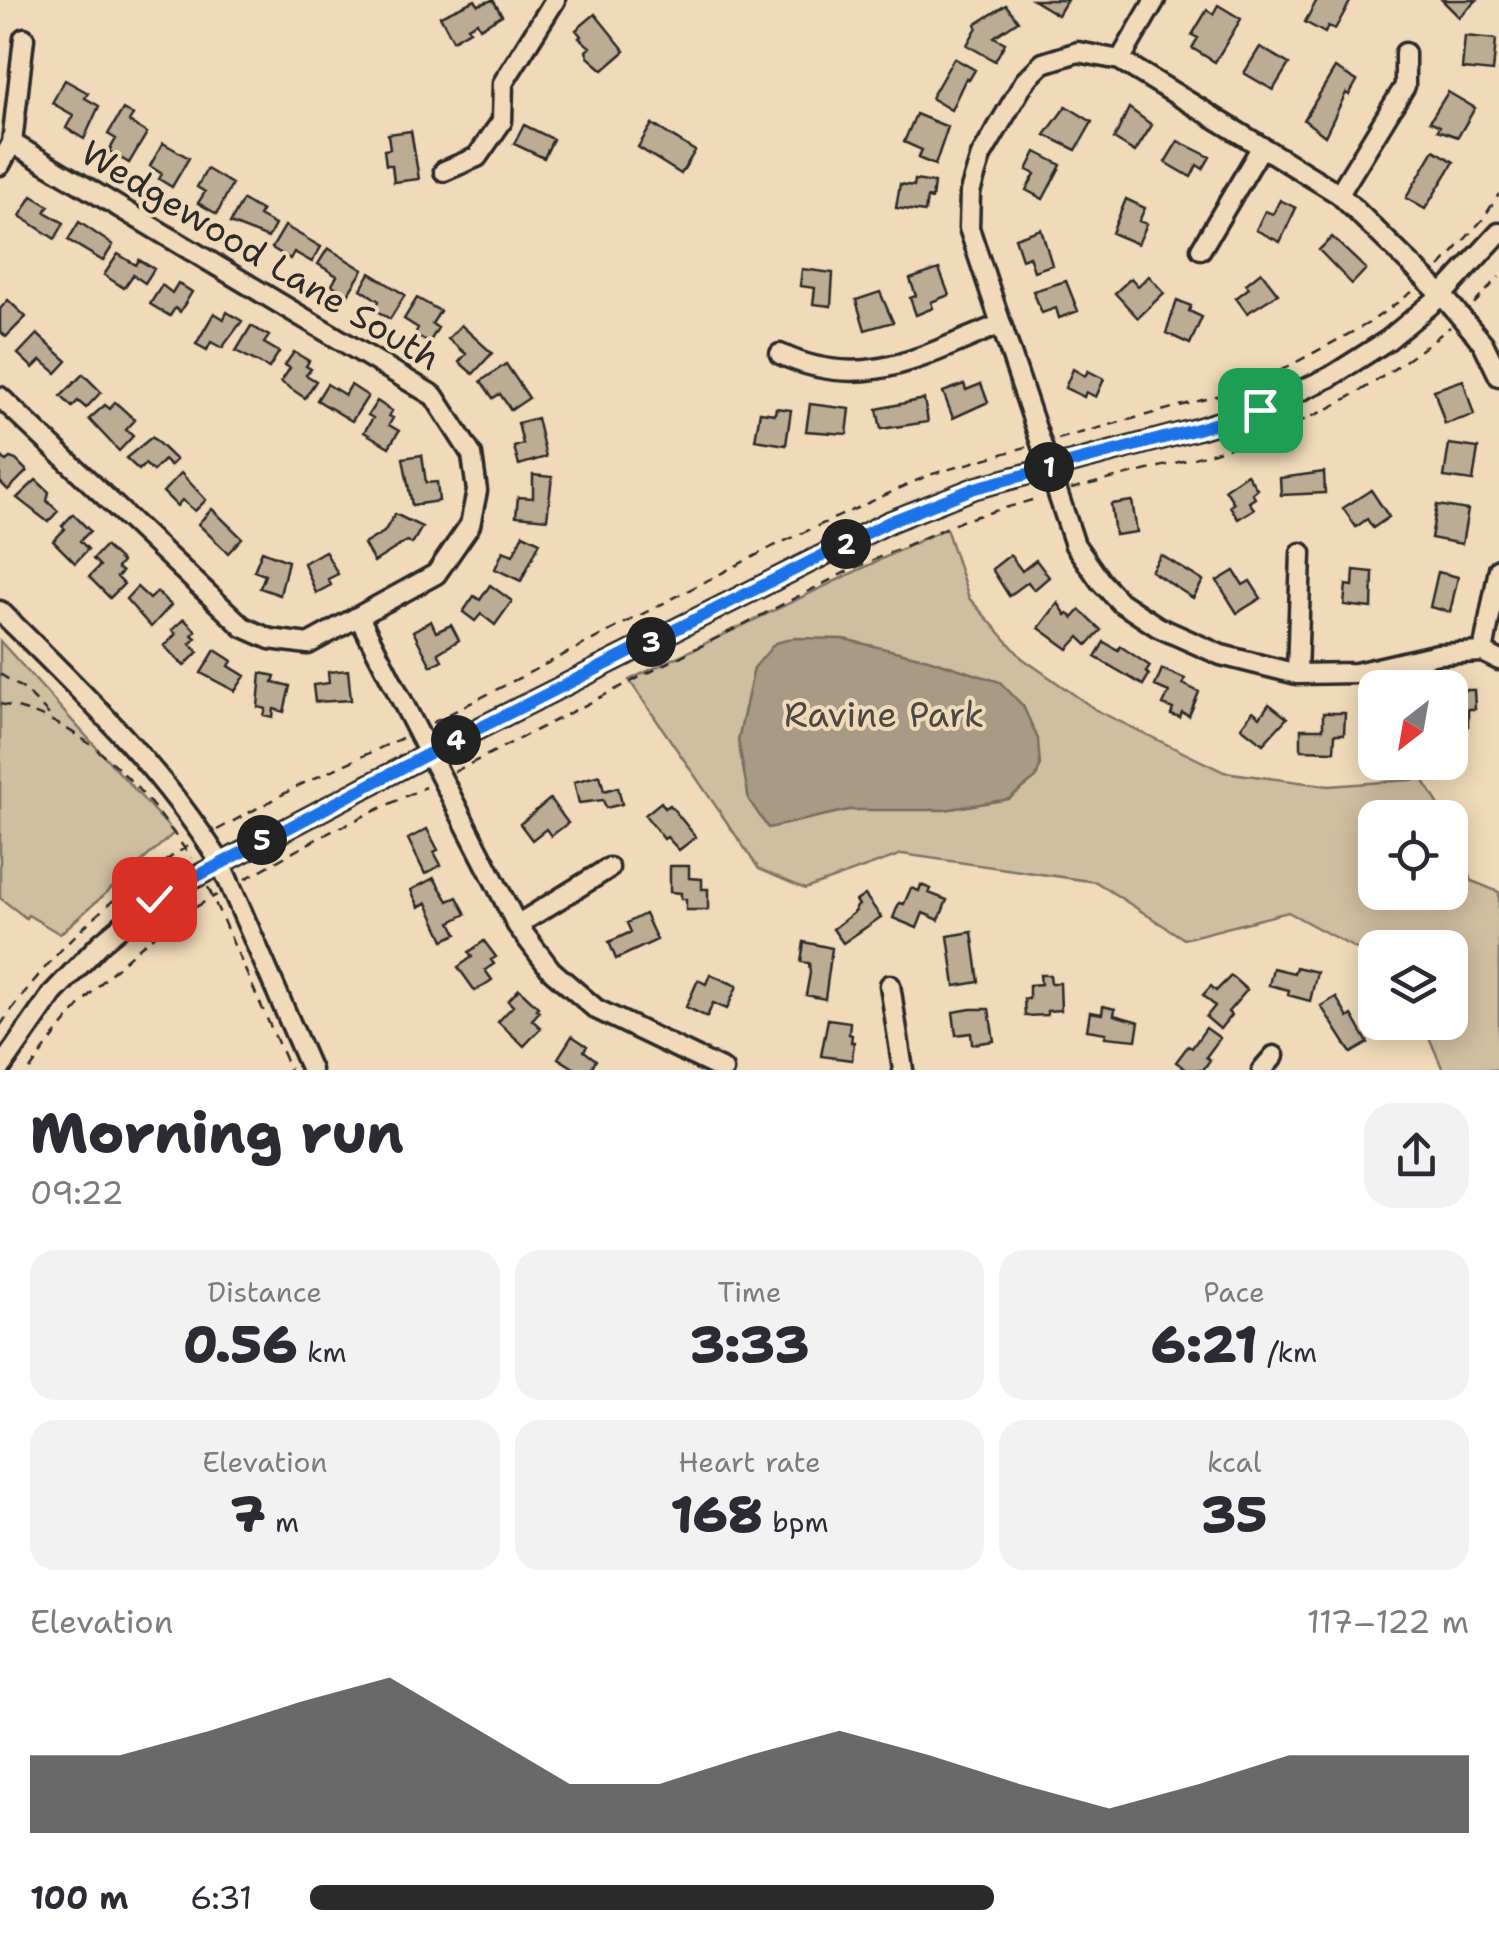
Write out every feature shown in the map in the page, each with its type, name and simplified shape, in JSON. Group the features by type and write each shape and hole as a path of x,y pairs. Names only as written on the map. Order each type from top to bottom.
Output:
{"street":[{"path":"444,171 477,157 502,121 504,83 554,0"},
{"path":"1120,60 1155,0"},
{"path":"0,165 12,143 24,38"},
{"path":"1499,376 1484,343 1340,194 1120,60 1078,52 1042,62 1025,81 980,156 970,192 969,228 999,325 1075,545 1120,602 1158,627 1221,655 1297,674 1356,673 1438,654 1491,656 1499,569"},
{"path":"1340,194 1405,86 1405,53"},
{"name":"Wedgewood Lane South","path":"0,397 243,627 270,639 308,644 359,618 436,574 470,525 477,491 472,455 434,396 12,143"},
{"path":"1202,249 1262,148"},
{"path":"0,1069 53,992 100,943 154,899 220,862 889,522 975,488 1260,410 1345,368 1388,340 1442,296 1499,233"},
{"path":"780,354 801,364 856,373 898,366 999,325"},
{"path":"1297,674 1301,553"},
{"path":"0,611 131,741 220,862 312,1070"},
{"path":"359,618 517,925 551,970 596,1008 723,1070"},
{"path":"517,925 609,868"},
{"path":"890,984 902,1070"}],"path":[{"path":"30,1070 65,1024 124,960 190,909 320,837 850,570 964,520 1247,443 1317,413 1398,368 1462,318 1499,277"},
{"path":"0,674 114,762 159,811 201,873 290,1070"},
{"path":"0,704 56,721"}],"green space":[{"name":"Ravine Park","path":"946,528 969,598 1022,658 1096,710 1224,772 1329,786 1424,780 1436,800 1358,800 1358,910 1468,910 1468,871 1472,881 1499,892 1499,1070 1443,1070 1430,1040 1468,1040 1468,930 1358,930 1358,950 1288,912 1184,939 1096,882 902,854 805,889 759,869 629,680"},
{"path":"0,641 174,833 60,934 28,915 26,918 0,898"}],"shaded area":[{"path":"795,638 844,639 928,659 1000,682 1023,706 1038,739 1040,766 1036,778 1009,799 945,810 849,810 768,828 749,800 738,740 754,668 775,643"}],"building":[{"path":"475,0 478,5 493,0 502,15 480,28 477,22 453,40 440,16"},
{"path":"1033,0 1067,0 1058,15"},
{"path":"1317,0 1351,0 1335,29 1328,26 1325,33 1305,22"},
{"path":"1442,0 1477,0 1459,17"},
{"path":"1006,5 1018,21 994,37 1005,43 995,61 967,45 976,24"},
{"path":"1218,5 1241,19 1215,62 1192,48 1198,38 1192,35 1207,10 1213,14"},
{"path":"595,14 625,51 603,70 588,57 586,51 590,47 576,30"},
{"path":"1465,36 1496,39 1493,72 1462,69"},
{"path":"1260,47 1289,64 1273,90 1244,73"},
{"path":"954,58 975,70 969,80 966,78 951,110 931,98"},
{"path":"1335,68 1357,81 1349,95 1346,93 1325,136 1304,120"},
{"path":"65,80 88,93 85,98 99,106 84,139 66,128 73,115 52,103"},
{"path":"1448,92 1475,108 1458,137 1438,130 1440,126 1430,121"},
{"path":"1066,106 1092,122 1076,150 1045,135"},
{"path":"1129,108 1152,125 1135,152 1114,139"},
{"path":"123,109 133,115 129,122 147,133 129,163 109,151 116,139 108,134"},
{"path":"916,114 948,127 935,165 918,158 922,150 904,142"},
{"path":"652,124 695,151 681,174 638,147"},
{"path":"524,125 553,139 544,158 514,144"},
{"path":"411,131 419,179 394,182 392,165 386,165 384,150 390,149 388,134"},
{"path":"1178,141 1210,157 1203,169 1197,165 1191,177 1165,162"},
{"path":"163,143 189,158 172,187 159,179 162,174 150,166"},
{"path":"1434,150 1454,162 1425,209 1406,198"},
{"path":"1036,152 1061,165 1043,199 1026,190 1035,174 1027,170"},
{"path":"207,169 232,184 217,214 198,203 205,192 197,187"},
{"path":"915,180 934,183 925,212 896,208 900,184 914,186"},
{"path":"32,196 49,206 45,212 64,223 55,239 20,216"},
{"path":"1126,199 1145,208 1139,221 1147,224 1138,244 1112,233"},
{"path":"243,200 262,211 259,216 275,225 268,238 230,223"},
{"path":"1280,200 1296,208 1280,242 1256,230 1265,211 1273,214"},
{"path":"79,222 113,245 103,261 68,240"},
{"path":"285,226 321,247 312,262 294,252 290,259 272,248"},
{"path":"1041,229 1052,265 1034,271 1029,256 1022,259 1015,238"},
{"path":"1332,237 1366,269 1352,284 1319,250"},
{"path":"328,248 363,270 348,294 332,285 337,276 318,264"},
{"path":"118,254 136,265 139,260 154,269 145,283 133,275 124,288 104,275"},
{"path":"802,269 833,273 831,306 813,304 815,288 800,286"},
{"path":"939,269 949,295 931,302 933,308 916,315 910,298 916,296 910,279"},
{"path":"1261,272 1278,294 1247,313 1236,298"},
{"path":"370,273 405,295 390,319 374,309 379,301 361,289"},
{"path":"1149,276 1164,293 1138,318 1115,293 1131,278 1138,286"},
{"path":"1066,281 1078,311 1059,318 1056,308 1042,313 1033,291"},
{"path":"178,283 192,292 180,312 175,308 170,316 150,304 162,285 172,293"},
{"path":"880,292 893,322 865,330 856,300"},
{"path":"417,298 440,311 432,324 438,328 429,343 415,334 418,328 404,319"},
{"path":"8,300 26,317 6,337 0,331 0,309"},
{"path":"1177,300 1202,317 1190,344 1166,333"},
{"path":"227,312 242,321 222,348 211,342 207,350 196,344 214,313 224,319"},
{"path":"461,325 492,353 473,374 459,362 466,354 448,339"},
{"path":"251,326 269,336 264,343 279,352 269,368 236,351"},
{"path":"37,334 67,361 56,373 41,360 33,368 18,354"},
{"path":"294,352 309,361 306,366 311,369 306,375 316,381 305,398 281,382 290,368 285,365"},
{"path":"506,364 529,398 511,410 500,394 493,398 481,381"},
{"path":"1073,369 1104,379 1096,397 1086,392 1084,397 1065,388"},
{"path":"83,374 101,392 86,408 78,401 72,407 61,396"},
{"path":"1463,380 1474,415 1445,424 1434,390"},
{"path":"327,384 345,395 351,385 368,396 352,421 317,400"},
{"path":"964,384 966,390 981,384 988,402 953,418 943,392"},
{"path":"924,399 928,422 881,429 877,409"},
{"path":"377,401 392,411 389,425 399,431 389,447 364,432"},
{"path":"115,402 135,420 126,430 133,436 119,451 89,419 105,405 110,409"},
{"path":"810,404 850,409 847,434 806,431"},
{"path":"776,408 791,410 786,445 755,440 760,412 775,414"},
{"path":"537,418 546,457 519,465 514,447 523,444 518,423"},
{"path":"152,437 176,460 170,466 164,460 153,471 145,464 139,470 126,458"},
{"path":"1449,444 1478,448 1473,481 1444,477"},
{"path":"0,455 6,461 16,460 27,471 8,490 0,482"},
{"path":"422,455 426,483 437,482 439,501 412,505 403,458"},
{"path":"1324,472 1325,493 1281,495 1280,478"},
{"path":"181,473 206,500 195,511 182,500 177,506 163,492"},
{"path":"1247,474 1257,489 1252,493 1255,498 1249,502 1254,509 1238,519 1225,489"},
{"path":"533,475 552,477 547,519 516,516 518,497 533,498"},
{"path":"36,480 49,492 47,501 58,511 48,522 17,498"},
{"path":"1371,490 1389,517 1373,528 1367,519 1356,527 1343,508"},
{"path":"1132,501 1137,532 1115,535 1111,504"},
{"path":"1437,505 1468,510 1462,544 1431,538"},
{"path":"212,509 242,538 228,553 198,524"},
{"path":"73,514 90,531 80,541 88,549 75,563 53,541"},
{"path":"395,514 422,527 412,544 407,541 374,562 364,544 384,532"},
{"path":"523,534 540,542 521,581 495,569 503,551 513,555"},
{"path":"105,546 122,562 117,568 122,572 117,577 124,584 110,598 89,577 100,566 93,559"},
{"path":"262,551 288,561 280,595 260,588 265,575 254,571"},
{"path":"325,551 338,574 328,579 331,585 316,593 304,563"},
{"path":"1010,555 1022,571 1036,560 1049,577 1034,590 1028,582 1009,596 992,569"},
{"path":"1161,555 1203,581 1193,598 1151,571"},
{"path":"1354,570 1373,572 1372,608 1344,605 1346,585 1353,586"},
{"path":"1234,571 1243,585 1250,581 1261,598 1237,613 1217,581"},
{"path":"1438,572 1458,577 1450,612 1430,607"},
{"path":"490,585 512,601 495,625 481,614 475,621 463,612 474,596 480,600"},
{"path":"137,587 150,599 157,592 171,605 151,627 126,599"},
{"path":"1058,603 1066,615 1073,618 1080,610 1101,630 1087,645 1079,637 1068,649 1039,628"},
{"path":"184,619 196,631 190,644 198,652 184,666 164,646 176,634 172,630"},
{"path":"431,621 436,632 451,625 459,640 438,653 442,660 431,666 413,631"},
{"path":"1104,642 1118,650 1120,646 1150,666 1143,685 1095,657"},
{"path":"215,650 245,676 235,691 201,673"},
{"path":"1162,669 1185,679 1183,684 1199,692 1189,716 1171,715 1173,709 1163,705 1169,692 1155,686"},
{"path":"348,670 351,700 315,702 313,685 329,683 328,672"},
{"path":"261,673 275,676 273,682 290,686 284,712 274,709 273,717 264,715 266,709 258,707"},
{"path":"1468,690 1474,690 1475,709 1468,709"},
{"path":"1269,704 1287,718 1263,744 1241,727 1253,711 1260,717"},
{"path":"1323,713 1345,713 1344,734 1335,734 1334,751 1301,750 1301,729 1323,729"},
{"path":"600,775 604,791 618,787 622,804 606,808 603,800 579,803 574,782"},
{"path":"550,799 568,823 551,836 546,829 532,840 520,824"},
{"path":"661,802 665,808 670,805 696,837 679,850 667,837 664,839 645,815"},
{"path":"427,829 441,865 425,874 408,839"},
{"path":"670,866 689,866 689,878 702,879 702,889 708,889 708,910 686,910 686,899 681,899 681,893 670,892"},
{"path":"434,878 448,901 457,897 466,914 451,922 457,934 444,940 427,903 419,907 411,890"},
{"path":"921,885 947,900 939,920 923,913 917,928 893,918 911,888 919,891"},
{"path":"865,895 881,917 843,943 833,929 856,911 856,901"},
{"path":"645,914 657,940 616,959 609,942 631,932 627,923"},
{"path":"972,932 979,982 955,986 948,936"},
{"path":"484,941 496,957 485,970 492,980 475,991 458,967"},
{"path":"804,942 832,948 825,999 806,995 810,973 809,963 801,962"},
{"path":"1296,967 1317,972 1310,1001 1269,985 1273,968 1294,973"},
{"path":"710,974 737,986 727,1009 713,1003 707,1017 686,1007 698,980 706,984"},
{"path":"1040,975 1050,975 1051,983 1060,983 1061,1010 1025,1016 1024,999 1029,999 1029,985 1041,984"},
{"path":"1231,976 1247,990 1228,1012 1231,1015 1220,1029 1206,1017 1215,1006 1203,995 1211,986 1216,991"},
{"path":"519,989 538,1007 539,1012 532,1020 541,1028 524,1046 498,1022 513,1006 508,1001"},
{"path":"1336,997 1348,1018 1352,1015 1358,1026 1358,1040 1368,1043 1351,1053 1321,1006"},
{"path":"1103,1006 1115,1009 1114,1015 1139,1022 1136,1040 1105,1037 1106,1033 1087,1030 1090,1012 1102,1014"},
{"path":"989,1009 994,1041 972,1044 971,1033 956,1035 953,1012"},
{"path":"828,1019 850,1022 852,1060 821,1056"},
{"path":"1206,1028 1220,1038 1206,1057 1210,1060 1203,1070 1187,1070 1176,1062"},
{"path":"572,1036 587,1046 584,1051 596,1060 590,1070 577,1070 558,1058"}],"route":[{"path":"154,899 428,754 889,522 975,488 1260,410"}]}
